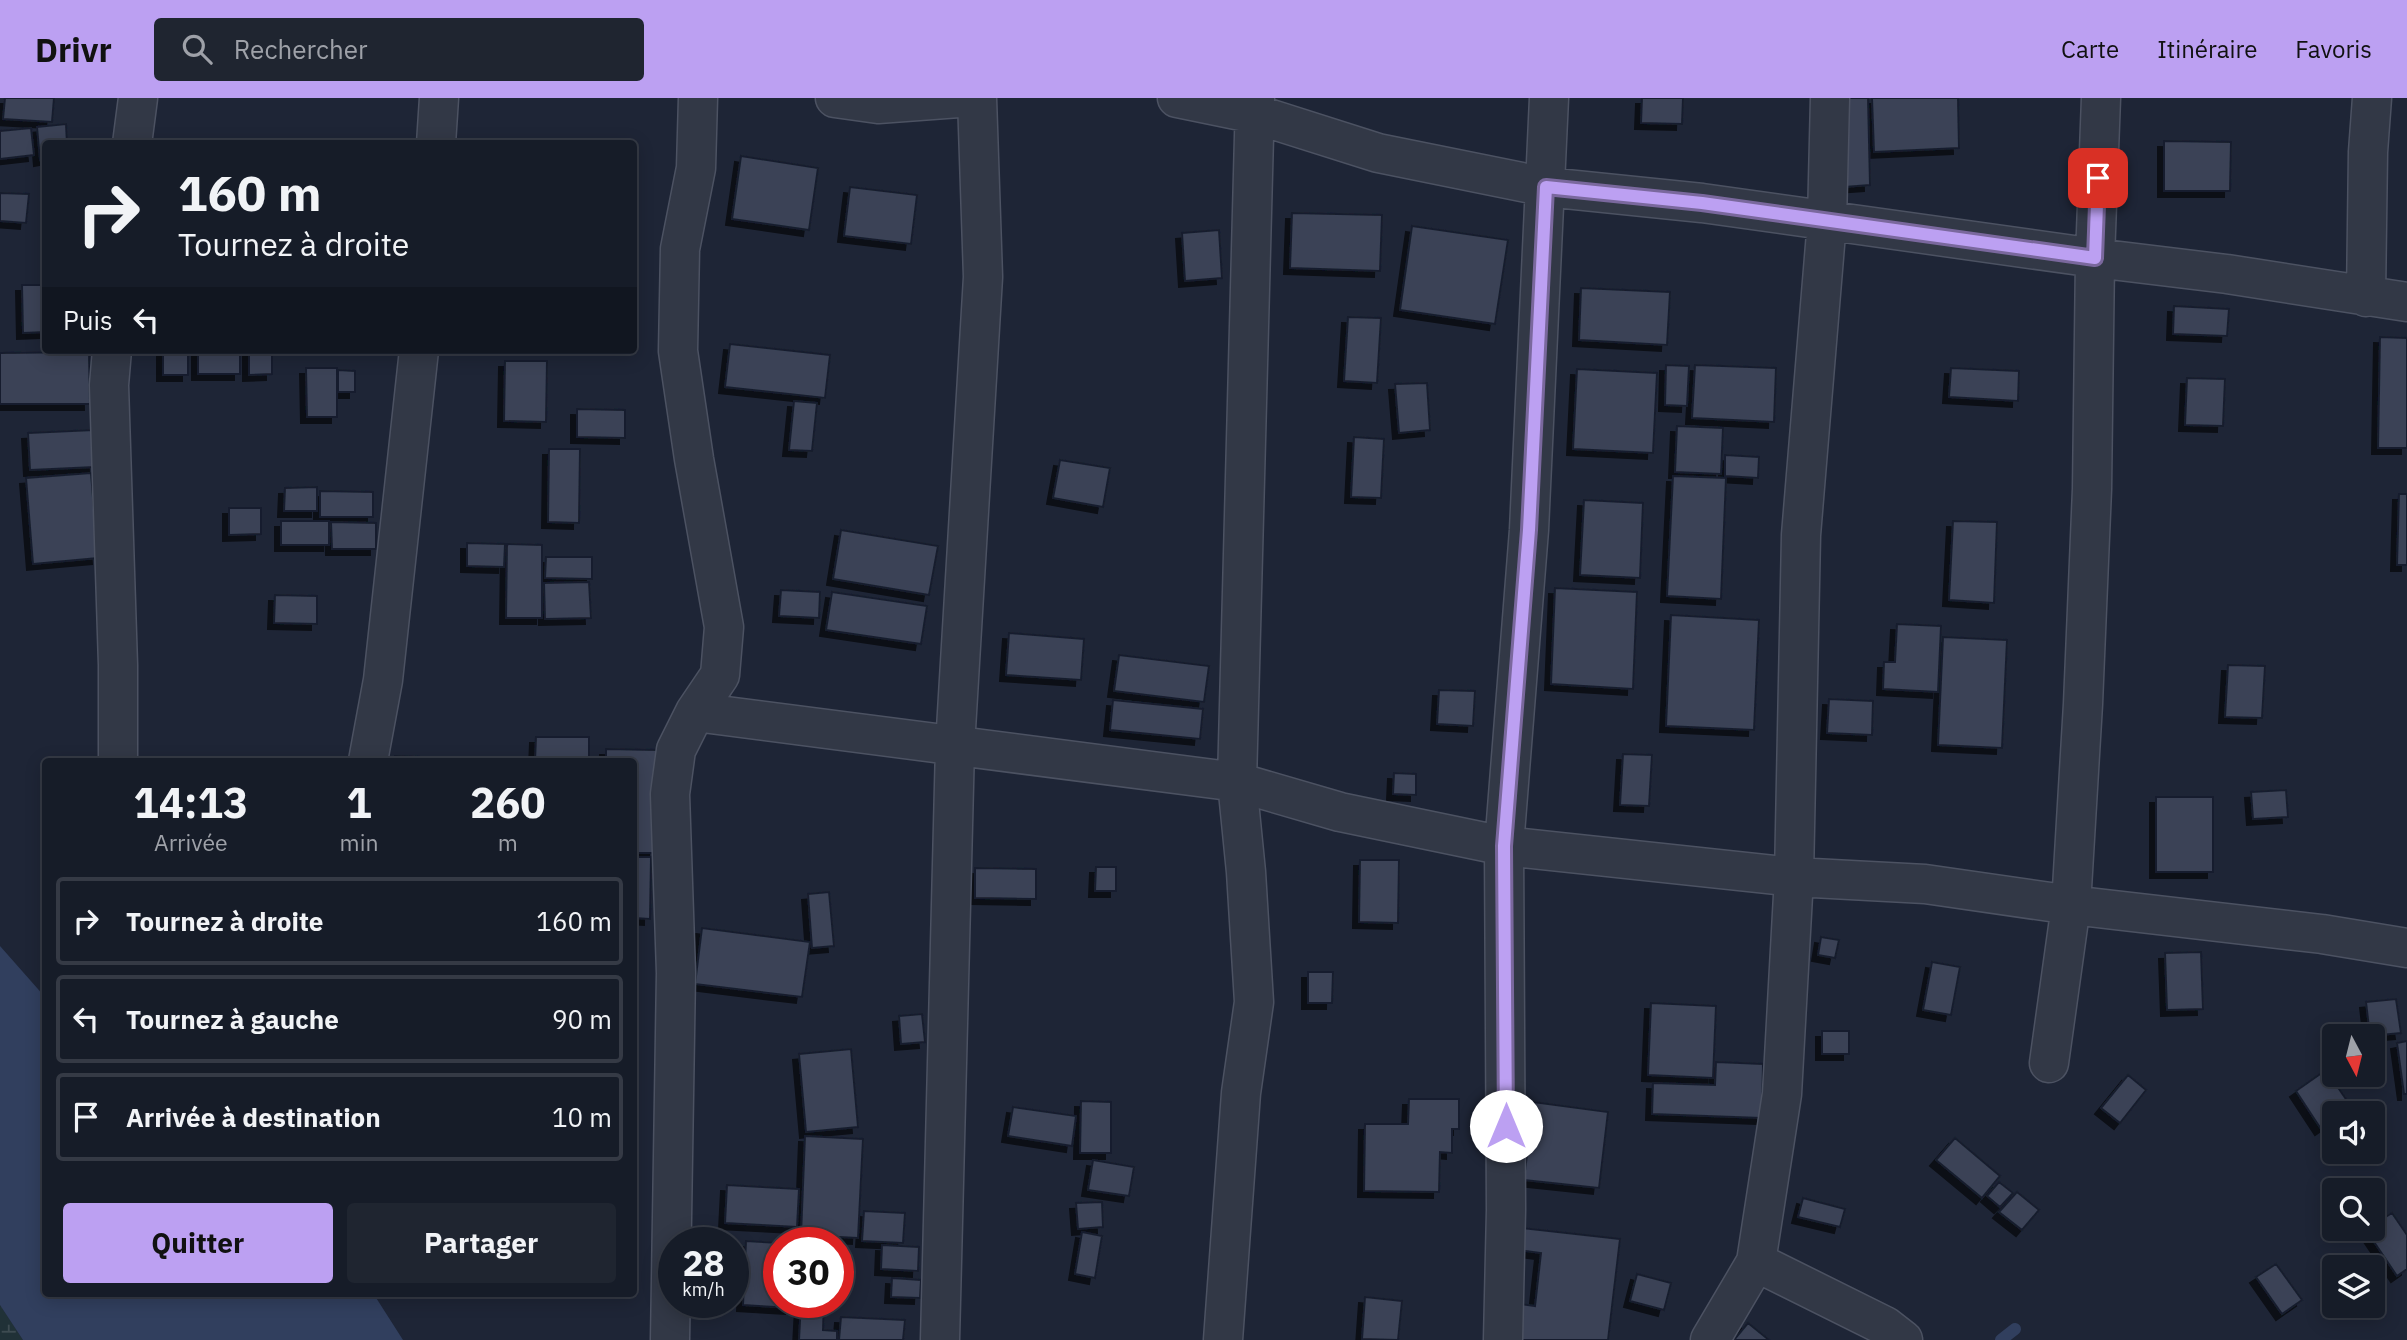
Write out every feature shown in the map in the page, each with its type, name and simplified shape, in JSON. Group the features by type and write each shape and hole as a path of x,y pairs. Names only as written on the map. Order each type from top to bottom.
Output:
{"street":[{"path":"133,140 138,98"},
{"path":"436,140 439,98"},
{"path":"670,1340 676,973 670,794 676,750 695,712 720,675 724,627 694,460 678,351 680,249 696,168 698,98"},
{"path":"835,98 878,104 959,98"},
{"path":"940,1340 954,746 983,277 977,98"},
{"path":"1177,98 1255,106 1378,153 1546,187 1702,203 2227,274 2407,302"},
{"path":"1503,1340 1506,1210 1504,846 1529,530 1549,98"},
{"path":"1710,1340 1756,1262 1782,1094 1794,877 1801,535 1827,221 1830,98"},
{"path":"2049,1063 2071,905 2084,691 2092,489 2095,258 2101,98"},
{"path":"2366,297 2368,152 2372,98"},
{"path":"1223,1340 1241,1093 1254,1002 1237,782 1255,106"},
{"path":"112,354 109,385 118,665 118,758"},
{"path":"369,758 383,680 419,354"},
{"path":"695,712 1237,782 1340,812 1504,846 1794,877 1925,884 2071,905 2322,934 2407,948"},
{"path":"1756,1262 1885,1326 1903,1340"}],"green space":[{"path":"0,1305 23,1340 0,1340"}],"water":[{"path":"0,946 42,994 42,1297 376,1297 403,1340 23,1340 0,1305"}],"building":[{"path":"5,98 54,98 52,122 3,119"},
{"path":"1642,98 1683,98 1682,124 1641,123"},
{"path":"1841,98 1868,98 1870,185 1844,187"},
{"path":"1872,98 1958,98 1959,148 1874,152"},
{"path":"66,124 67,140 42,140 40,160 37,127"},
{"path":"31,128 34,155 0,159 0,131"},
{"path":"2164,141 2231,142 2230,191 2164,191"},
{"path":"741,156 818,168 809,230 732,219"},
{"path":"850,187 917,195 911,244 844,236"},
{"path":"0,193 29,194 26,223 0,221"},
{"path":"1292,213 1382,215 1380,271 1290,268"},
{"path":"1412,226 1508,240 1495,324 1400,310"},
{"path":"1219,230 1222,278 1185,281 1182,233"},
{"path":"22,285 42,285 42,332 23,333"},
{"path":"1581,288 1670,292 1667,345 1579,340"},
{"path":"2174,306 2229,309 2227,336 2173,334"},
{"path":"1348,317 1381,318 1377,383 1344,381"},
{"path":"2380,337 2407,338 2407,448 2378,448"},
{"path":"730,344 830,355 825,398 725,387"},
{"path":"0,353 89,354 90,404 0,404"},
{"path":"163,354 188,354 188,375 163,375"},
{"path":"198,354 240,354 240,374 198,374"},
{"path":"249,354 272,354 272,374 249,375"},
{"path":"505,361 547,361 546,422 504,421"},
{"path":"1666,365 1689,366 1687,406 1665,405"},
{"path":"1695,365 1776,368 1774,422 1692,418"},
{"path":"306,368 337,368 337,417 307,417"},
{"path":"1951,368 2019,371 2018,401 1949,397"},
{"path":"1577,369 1657,373 1653,453 1573,449"},
{"path":"338,370 355,371 355,392 338,392"},
{"path":"2187,378 2225,379 2223,426 2185,425"},
{"path":"1427,383 1430,430 1399,433 1395,384"},
{"path":"794,401 817,403 812,451 789,450"},
{"path":"577,409 625,410 625,438 577,437"},
{"path":"1677,426 1723,428 1721,474 1675,472"},
{"path":"94,430 95,467 30,470 28,433"},
{"path":"1354,437 1384,439 1381,498 1351,497"},
{"path":"549,449 580,449 579,523 548,522"},
{"path":"1725,455 1759,457 1758,478 1725,476"},
{"path":"1060,460 1110,468 1103,507 1053,498"},
{"path":"91,473 98,558 33,564 26,478"},
{"path":"1673,476 1726,478 1721,599 1667,596"},
{"path":"317,487 317,511 284,511 285,488"},
{"path":"320,491 373,492 373,517 320,517"},
{"path":"2399,494 2407,494 2407,565 2397,565"},
{"path":"1584,500 1643,503 1640,578 1580,575"},
{"path":"229,508 261,508 261,534 229,535"},
{"path":"281,521 329,521 329,545 281,545"},
{"path":"1953,521 1997,522 1994,603 1949,600"},
{"path":"331,522 376,523 376,549 332,549"},
{"path":"841,530 938,546 929,595 833,579"},
{"path":"467,543 505,544 504,567 467,566"},
{"path":"507,544 542,545 542,618 506,618"},
{"path":"546,557 592,557 592,579 545,578"},
{"path":"589,582 591,618 545,619 544,583"},
{"path":"1555,588 1637,592 1633,689 1551,684"},
{"path":"781,590 820,592 819,618 779,616"},
{"path":"832,592 927,606 921,644 826,630"},
{"path":"275,595 317,596 317,624 274,623"},
{"path":"1671,615 1759,620 1754,730 1666,726"},
{"path":"1897,624 1941,626 1938,692 1883,689 1884,662 1895,662"},
{"path":"1009,633 1084,639 1081,680 1006,675"},
{"path":"1943,637 2007,640 2002,748 1938,745"},
{"path":"1119,655 1209,666 1204,702 1114,691"},
{"path":"2228,665 2265,666 2262,718 2225,717"},
{"path":"1439,690 1475,691 1473,726 1437,724"},
{"path":"1829,699 1873,701 1872,735 1827,733"},
{"path":"1113,700 1203,709 1200,739 1110,730"},
{"path":"536,737 589,737 589,758 535,758"},
{"path":"606,749 657,750 655,853 637,853 637,758 606,758"},
{"path":"1623,754 1652,755 1649,806 1620,805"},
{"path":"395,756 420,757 420,758"},
{"path":"1394,773 1416,774 1416,795 1393,794"},
{"path":"2286,790 2288,817 2253,819 2251,792"},
{"path":"2156,797 2213,797 2213,872 2156,872"},
{"path":"637,857 651,857 650,919 637,918"},
{"path":"1360,860 1399,860 1398,923 1359,922"},
{"path":"1096,867 1116,867 1116,891 1095,891"},
{"path":"975,868 1036,869 1036,899 975,898"},
{"path":"829,892 834,946 812,948 808,894"},
{"path":"702,928 810,942 802,997 695,984"},
{"path":"1821,937 1839,940 1835,958 1818,955"},
{"path":"2201,952 2203,1009 2167,1010 2165,953"},
{"path":"1932,962 1960,967 1951,1015 1923,1010"},
{"path":"1308,972 1333,972 1332,1003 1308,1003"},
{"path":"2396,999 2401,1033 2385,1035 2385,1024 2369,1024 2366,1002"},
{"path":"1651,1003 1716,1006 1713,1078 1648,1075"},
{"path":"922,1014 925,1042 901,1044 899,1016"},
{"path":"1822,1031 1849,1031 1849,1054 1822,1054"},
{"path":"2407,1041 2407,1094 2404,1094 2397,1043"},
{"path":"851,1049 858,1127 806,1132 799,1054"},
{"path":"1716,1062 1763,1064 1762,1118 1652,1114 1653,1083 1715,1085"},
{"path":"2322,1073 2322,1087 2338,1087 2347,1101 2322,1101 2321,1129 2296,1091"},
{"path":"2128,1075 2146,1090 2120,1123 2101,1108"},
{"path":"1409,1099 1459,1099 1459,1129 1452,1129 1452,1153 1440,1152 1439,1192 1364,1191 1365,1124 1408,1124"},
{"path":"1081,1101 1111,1102 1111,1153 1080,1153"},
{"path":"1533,1102 1608,1112 1599,1188 1524,1180"},
{"path":"1013,1107 1076,1116 1072,1146 1008,1136"},
{"path":"805,1136 863,1139 858,1238 854,1238 854,1227 801,1227"},
{"path":"1955,1138 2000,1176 1982,1198 1936,1160"},
{"path":"1093,1160 1134,1167 1129,1196 1088,1190"},
{"path":"1999,1182 2013,1193 2000,1207 1987,1196"},
{"path":"727,1185 799,1189 797,1227 725,1223"},
{"path":"2017,1192 2039,1210 2022,1230 1999,1212"},
{"path":"1803,1198 1845,1209 1840,1227 1798,1217"},
{"path":"1102,1202 1103,1227 1078,1229 1076,1203"},
{"path":"864,1211 905,1213 903,1243 862,1241"},
{"path":"2392,1213 2407,1235 2407,1269 2397,1276 2373,1241 2385,1241 2385,1217"},
{"path":"1522,1228 1620,1239 1608,1340 1508,1340 1513,1303 1535,1306 1541,1253 1519,1250"},
{"path":"1082,1232 1102,1236 1095,1278 1075,1274"},
{"path":"749,1241 763,1242 763,1306 749,1305"},
{"path":"882,1245 919,1247 918,1271 881,1269"},
{"path":"2276,1264 2302,1300 2282,1314 2256,1277"},
{"path":"1637,1274 1671,1283 1664,1310 1630,1301"},
{"path":"892,1278 921,1280 920,1298 891,1297"},
{"path":"1365,1297 1402,1301 1398,1340 1362,1339"},
{"path":"800,1318 823,1318 823,1330 837,1331 837,1340 799,1340"},
{"path":"841,1318 905,1320 903,1340 839,1340"},
{"path":"1748,1323 1769,1340 1734,1340"}],"waterway":[{"path":"2001,1340 2015,1329"}],"route":[{"path":"1506,1126 1504,846 1529,530 1546,187 1702,203 2095,258 2098,178"}]}
